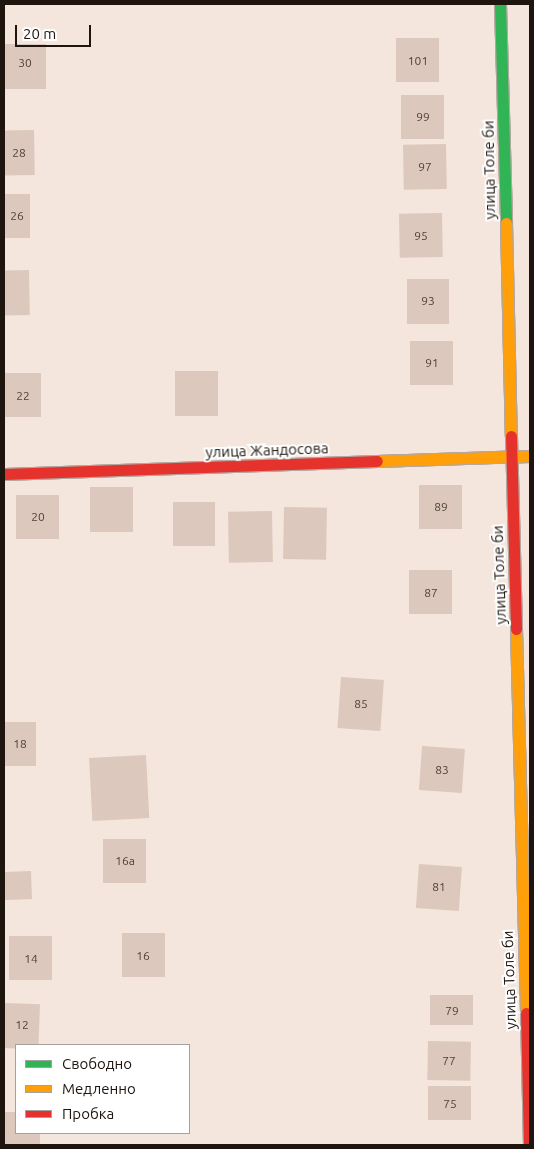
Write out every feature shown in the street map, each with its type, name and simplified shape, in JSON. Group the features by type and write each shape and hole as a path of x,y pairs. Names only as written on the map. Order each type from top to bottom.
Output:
{"street":[{"name":"улица Толе би","path":"500,4 510,457 529,1145"},
{"name":"улица Жандосова","path":"4,474 530,456"}],"building":[{"path":"396,38 439,38 439,82 396,82"},
{"path":"4,44 46,44 46,89 4,89"},
{"path":"401,95 444,95 444,139 401,139"},
{"path":"34,130 35,175 5,176 4,131"},
{"path":"446,144 447,189 404,190 403,145"},
{"path":"4,194 30,194 30,238 4,238"},
{"path":"442,213 443,257 400,258 399,214"},
{"path":"4,270 29,270 30,315 5,315"},
{"path":"407,279 449,279 449,324 407,324"},
{"path":"410,341 453,341 453,385 410,385"},
{"path":"175,371 218,371 218,416 175,416"},
{"path":"4,373 41,373 41,417 4,417"},
{"path":"419,485 462,485 462,529 419,529"},
{"path":"90,487 133,487 133,532 90,532"},
{"path":"16,495 59,495 59,539 16,539"},
{"path":"173,502 215,502 215,546 173,546"},
{"path":"284,507 327,508 326,560 283,559"},
{"path":"272,511 273,562 229,563 228,512"},
{"path":"409,570 452,570 452,614 409,614"},
{"path":"341,677 384,680 380,731 337,728"},
{"path":"4,722 36,722 36,766 4,766"},
{"path":"422,746 465,749 462,793 419,790"},
{"path":"146,755 149,818 92,821 89,758"},
{"path":"103,839 146,839 146,883 103,883"},
{"path":"419,864 462,867 459,911 416,908"},
{"path":"31,871 32,899 5,900 4,872"},
{"path":"122,933 165,933 165,977 122,977"},
{"path":"9,936 52,936 52,980 9,980"},
{"path":"430,995 473,995 473,1025 430,1025"},
{"path":"4,1003 40,1004 39,1044 15,1044 15,1048 4,1048"},
{"path":"428,1041 471,1042 470,1081 427,1080"},
{"path":"428,1086 471,1086 471,1120 428,1120"},
{"path":"4,1112 15,1112 15,1134 40,1134 40,1145 4,1145"}],"traffic: fast":[{"path":"500,4 506,223"}],"traffic: slow":[{"path":"506,223 511,436"},
{"path":"377,461 530,456"},
{"path":"516,629 526,1013"}],"traffic: jam":[{"path":"511,436 516,629"},
{"path":"4,474 377,461"},
{"path":"526,1013 529,1145"}]}
